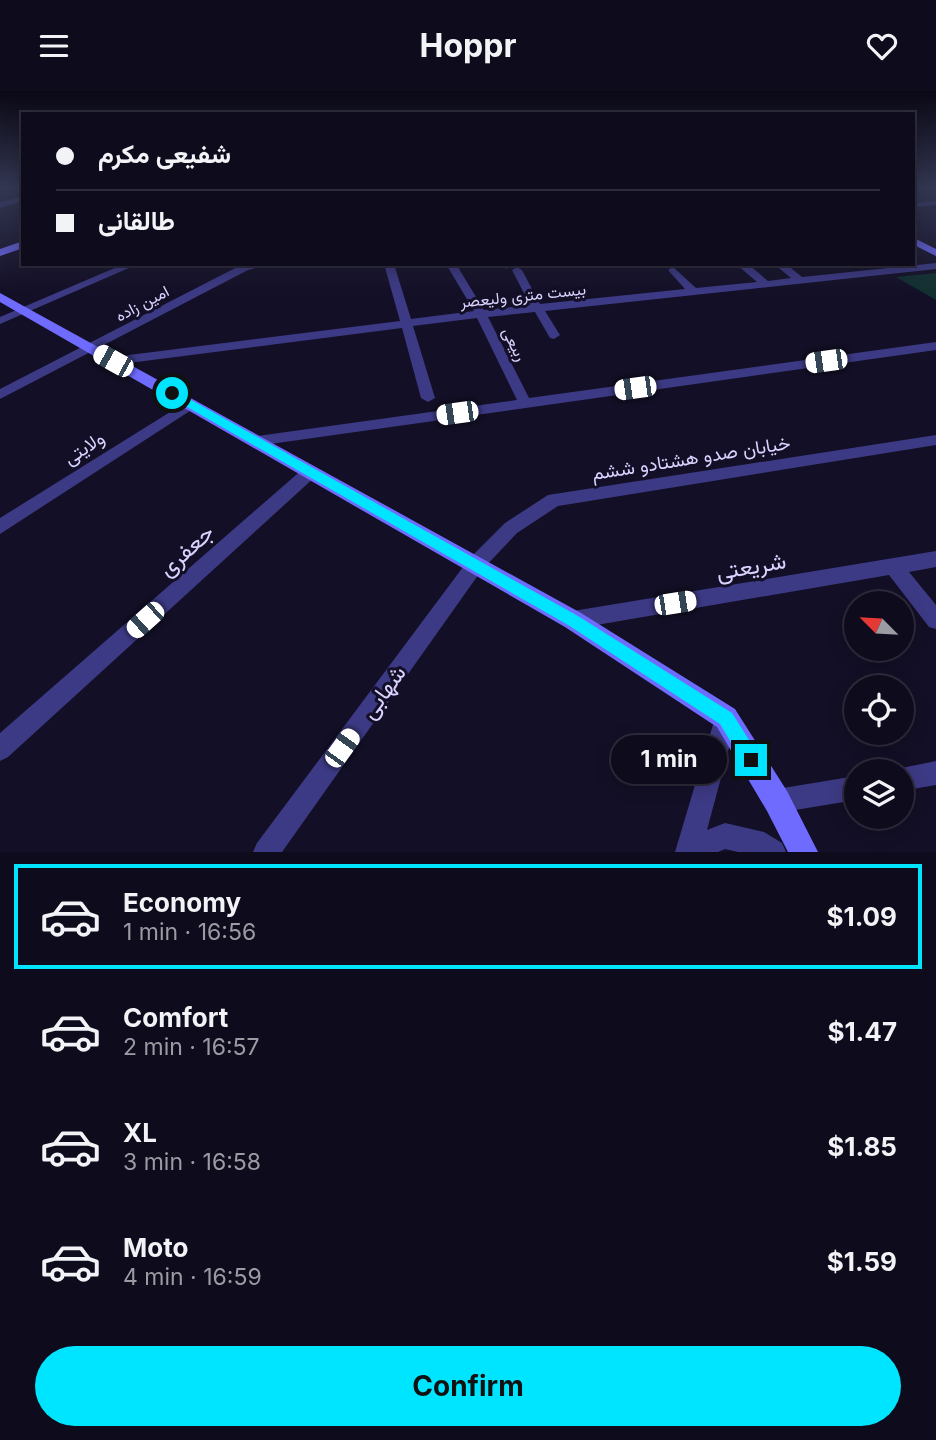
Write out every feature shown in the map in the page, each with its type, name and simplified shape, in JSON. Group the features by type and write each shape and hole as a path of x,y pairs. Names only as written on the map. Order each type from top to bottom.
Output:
{"main road":[{"path":"915,234 936,245"},
{"path":"0,245 21,238"},
{"path":"915,242 936,253"},
{"path":"0,253 21,245"},
{"path":"0,297 573,620 726,718 777,801 803,852"}],"street":[{"path":"0,321 128,266"},
{"name":"امين زاده","path":"0,395 245,267 252,266"},
{"path":"390,266 428,398"},
{"name":"ربیعی","path":"452,266 481,314 525,403"},
{"path":"509,266 554,335"},
{"path":"744,266 766,284"},
{"path":"782,266 801,281"},
{"name":"بیست متری ولیعصر","path":"113,361 481,314 936,266"},
{"path":"673,269 694,292"},
{"path":"256,441 936,346"},
{"name":"ولایتی","path":"0,527 191,404"},
{"name":"خیابان صدو هشتادو ششم","path":"475,565 511,528 554,500 936,440"},
{"name":"جعفری","path":"0,749 310,472"},
{"name":"شریعتی","path":"573,620 936,559"},
{"name":"شهابی","path":"266,852 475,565"},
{"path":"893,566 936,620"},
{"path":"688,852 726,718"},
{"path":"914,777 936,773"},
{"path":"777,801 844,790"},
{"path":"688,852 724,836 764,845 773,852"}],"green space":[{"path":"936,273 936,300 896,277"}],"route":[{"path":"172,393 573,620 726,718 751,760"}]}
